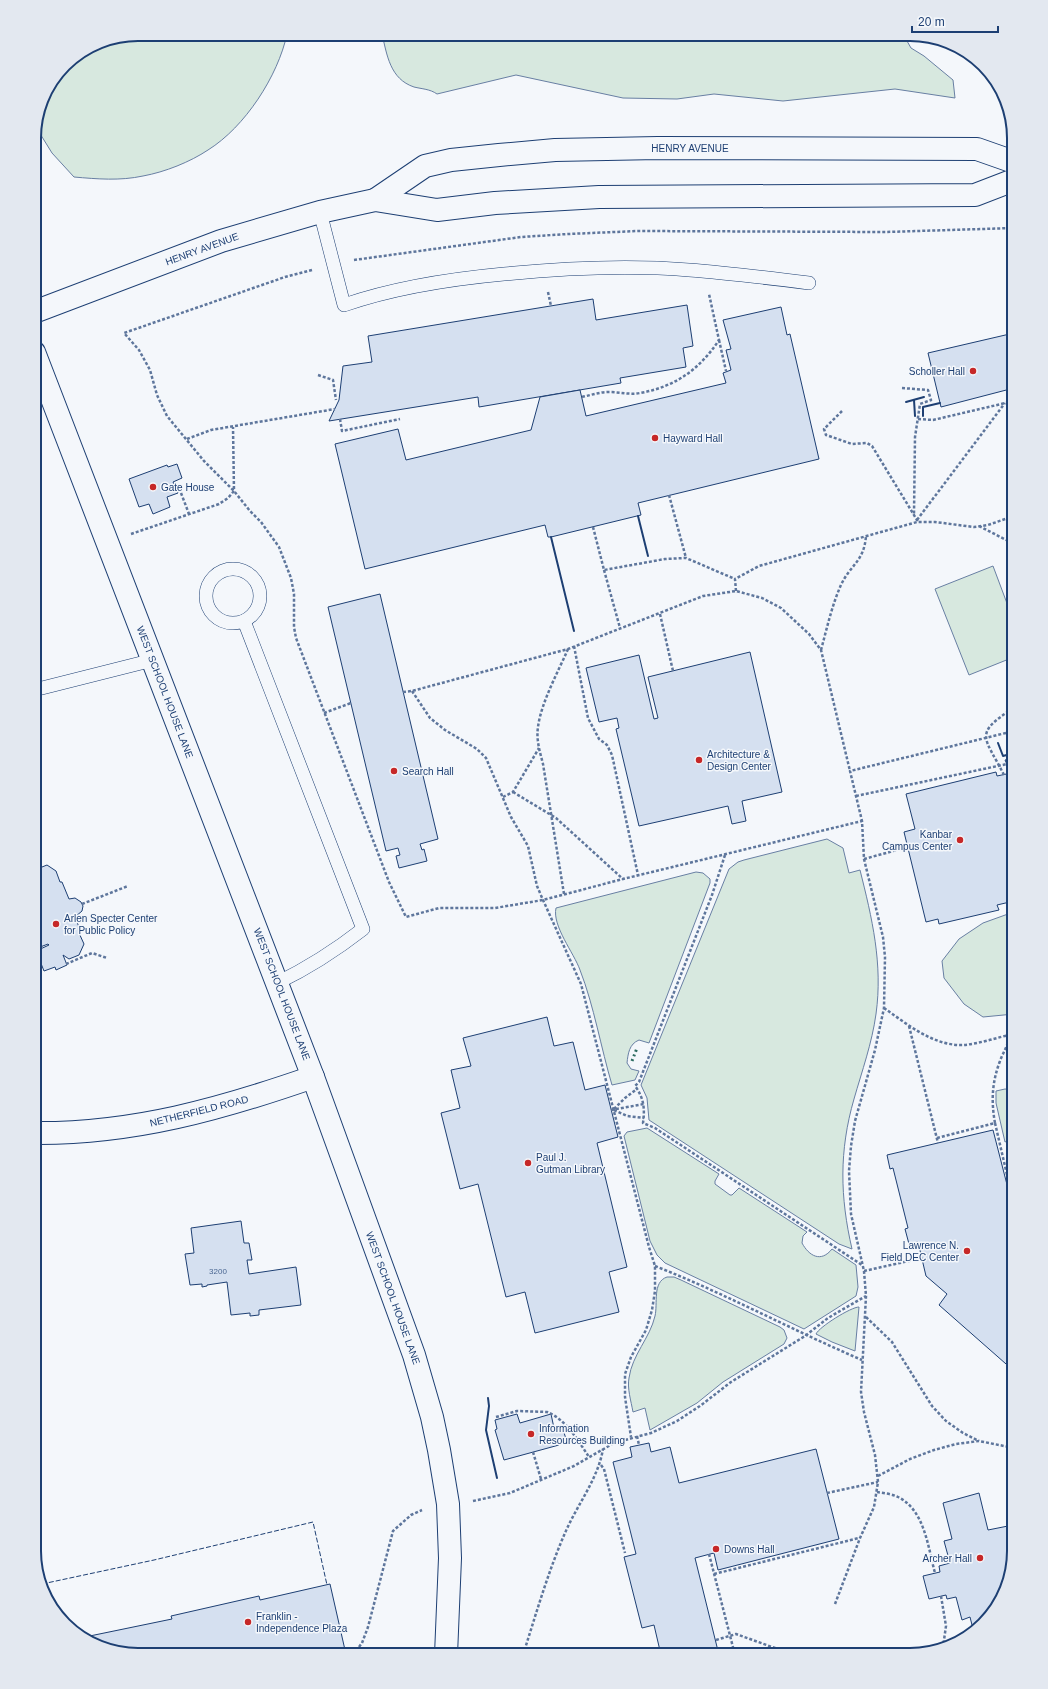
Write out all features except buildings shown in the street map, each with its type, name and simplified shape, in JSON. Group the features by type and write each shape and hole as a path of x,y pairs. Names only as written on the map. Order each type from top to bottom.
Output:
{"street":[{"name":"HENRY AVENUE","path":"375,200 425,166 451,160 555,150 665,148 977,149 1007,160"},
{"name":"HENRY AVENUE","path":"41,309 221,241 320,212 375,200 437,210 495,203 600,197 975,195 1007,183"},
{"name":"WEST SCHOOL HOUSE LANE","path":"41,370 313,1077 414,1355 432,1417 448,1504 450,1558 446,1648"},
{"name":"NETHERFIELD ROAD","path":"41,1133 109,1130 160,1122 232,1104 313,1077"}],"lane":[{"path":"320,212 344,305 369,296 463,277 545,270 616,268 687,270 809,283"},
{"path":"232,569 243,571 252,577 258,585 260,595 258,606 253,615 244,620 234,623 223,621 214,616 209,607 206,597 208,586 222,571 232,569"},
{"path":"244,620 363,929 338,949 296,974 277,983"},
{"path":"41,688 153,660"}],"path":[{"path":"547,287 551,306"},
{"path":"707,287 726,371"},
{"path":"124,332 139,350 150,370 161,405 167,416 204,461 234,491 271,534 280,547 287,562 294,594 294,627 296,638 389,882 406,917 439,908 495,908 543,900 638,875 862,821"},
{"path":"582,397 608,392 639,393 665,387 689,374 702,363 719,340"},
{"path":"318,375 333,380 336,400"},
{"path":"902,388 928,390 931,400 920,404 915,436 914,515"},
{"path":"918,419 933,420 1006,403"},
{"path":"917,521 1006,403"},
{"path":"187,440 211,430 335,409"},
{"path":"842,411 824,429 826,435 852,444 867,443 872,446 917,521"},
{"path":"340,420 342,431 400,419"},
{"path":"128,535 219,504 228,498 234,491 234,427"},
{"path":"181,493 189,514"},
{"path":"669,495 686,558"},
{"path":"735,579 759,566 917,521 974,527 988,525 1007,518"},
{"path":"979,526 1007,540"},
{"path":"593,527 620,628"},
{"path":"821,650 838,592 842,582 861,557 865,548 866,536"},
{"path":"604,570 665,559 686,558 735,579"},
{"path":"735,579 736,591"},
{"path":"403,692 412,691 568,649 703,596 736,591 762,598 780,608 809,634 821,650 862,821 864,859 883,937 885,958 884,1008 875,1050 855,1122 849,1171 851,1214 863,1265 866,1296 861,1392 864,1412 875,1455 878,1482 874,1507 860,1538 835,1604"},
{"path":"660,614 673,671"},
{"path":"574,646 588,718 599,739 607,745 612,755 638,875"},
{"path":"564,894 552,816 539,747 538,728 540,717 568,649"},
{"path":"412,691 430,718 445,730 482,753 490,766 511,818 528,846 537,886 581,984 612,1110 655,1266 655,1291 650,1320 625,1374 625,1397 631,1437"},
{"path":"324,713 351,703"},
{"path":"1004,775 985,738 987,729 997,718 1007,712"},
{"path":"850,771 1007,733"},
{"path":"503,796 513,792 539,747"},
{"path":"856,796 1007,764"},
{"path":"513,792 552,816 580,839 623,879"},
{"path":"864,859 908,847"},
{"path":"725,854 712,894 639,1082 635,1086 638,1089 644,1104 644,1123 655,1128 863,1265"},
{"path":"82,904 128,886"},
{"path":"66,964 92,953 107,958"},
{"path":"884,1008 909,1025 934,1039 953,1044 972,1043 1007,1035"},
{"path":"909,1025 938,1143"},
{"path":"1007,1048 996,1072 992,1090 992,1108 1007,1173"},
{"path":"612,1110 638,1089"},
{"path":"612,1110 644,1104"},
{"path":"612,1110 627,1116 644,1118"},
{"path":"937,1138 995,1124"},
{"path":"864,1271 922,1258"},
{"path":"655,1266 680,1275 805,1336 862,1360"},
{"path":"473,1501 500,1496 541,1480 560,1472 620,1440 651,1433 677,1421 700,1406 731,1382 805,1336 828,1318 866,1296"},
{"path":"865,1316 892,1342 932,1406 946,1421 963,1433 979,1441 1007,1447"},
{"path":"496,1417 517,1411 547,1412 552,1414 562,1421 589,1457"},
{"path":"637,1436 639,1445"},
{"path":"878,1476 910,1459 934,1450 956,1444 979,1441"},
{"path":"525,1648 560,1544 572,1517 600,1465 603,1449"},
{"path":"533,1452 541,1480"},
{"path":"600,1465 604,1469 625,1553"},
{"path":"827,1493 878,1482"},
{"path":"877,1492 898,1497 915,1511 920,1520 935,1573"},
{"path":"358,1648 362,1643 368,1627 393,1531 411,1515 426,1508"},
{"path":"714,1574 860,1538"},
{"path":"709,1554 733,1648"},
{"path":"941,1596 946,1626 944,1642"},
{"path":"716,1640 736,1634 775,1648"}],"shaded area":[{"path":"138,41 285,41 283,50 268,83 247,114 222,140 193,159 160,172 134,178 100,179 74,177 52,153 41,135 44,113 48,101 57,84 65,74 84,57 95,51 113,44"},
{"path":"384,41 907,41 911,48 924,56 953,80 955,98 895,89 783,101 714,94 677,99 623,98 516,75 437,94 429,90 414,87 400,78 391,65"},
{"path":"993,566 1007,603 1007,660 969,675 935,589"},
{"path":"827,839 843,848 849,873 860,870 869,906 877,959 878,995 876,1014 869,1046 849,1118 844,1156 843,1192 852,1249 839,1244 649,1120 647,1098 641,1085 729,869 738,862 744,860"},
{"path":"696,872 703,873 710,879 710,883 649,1043 639,1040 631,1047 627,1063 631,1069 639,1071 635,1080 612,1085 585,984 577,963 560,931 557,923 556,908"},
{"path":"1007,914 1007,1015 983,1017 964,1004 944,978 942,961 959,939 983,923"},
{"path":"1007,1089 1007,1141 1005,1142 996,1103 996,1091"},
{"path":"647,1128 719,1174 715,1184 730,1195 732,1195 739,1188 807,1232 803,1236 802,1243 812,1254 820,1257 824,1256 832,1249 856,1265 858,1287 856,1296 804,1329 665,1263 657,1255 650,1241 624,1136 627,1132"},
{"path":"667,1277 674,1277 681,1280 780,1327 784,1330 787,1338 784,1344 723,1382 697,1403 650,1430 645,1408 633,1412 628,1386 631,1370 637,1354 653,1324 656,1311 657,1288 662,1280"},
{"path":"859,1307 855,1351 816,1334 836,1318 849,1310"}],"hedge":[{"path":"632,1061 637,1048"}],"fence":[{"path":"46,1583 154,1560 313,1522 327,1585"}],"wall":[{"path":"906,402 924,397"},
{"path":"914,400 915,416"},
{"path":"923,416 923,407 940,403"},
{"path":"638,516 648,556"},
{"path":"551,537 574,631"},
{"path":"998,743 1003,756 1007,755"},
{"path":"488,1398 489,1406 486,1430 497,1478"}],"place":[{"name":"Scholler Hall","path":"973,371"},
{"name":"Hayward Hall","path":"655,438"},
{"name":"Gate House","path":"153,487"},
{"name":"Architecture & Design Center","path":"699,760"},
{"name":"Search Hall","path":"394,771"},
{"name":"Kanbar Campus Center","path":"960,840"},
{"name":"Arlen Specter Center for Public Policy","path":"56,924"},
{"name":"Paul J. Gutman Library","path":"528,1163"},
{"name":"Lawrence N. Field DEC Center","path":"967,1251"},
{"name":"Information Resources Building","path":"531,1434"},
{"name":"Downs Hall","path":"716,1549"},
{"name":"Archer Hall","path":"980,1558"},
{"name":"Franklin - Independence Plaza","path":"248,1622"}]}
